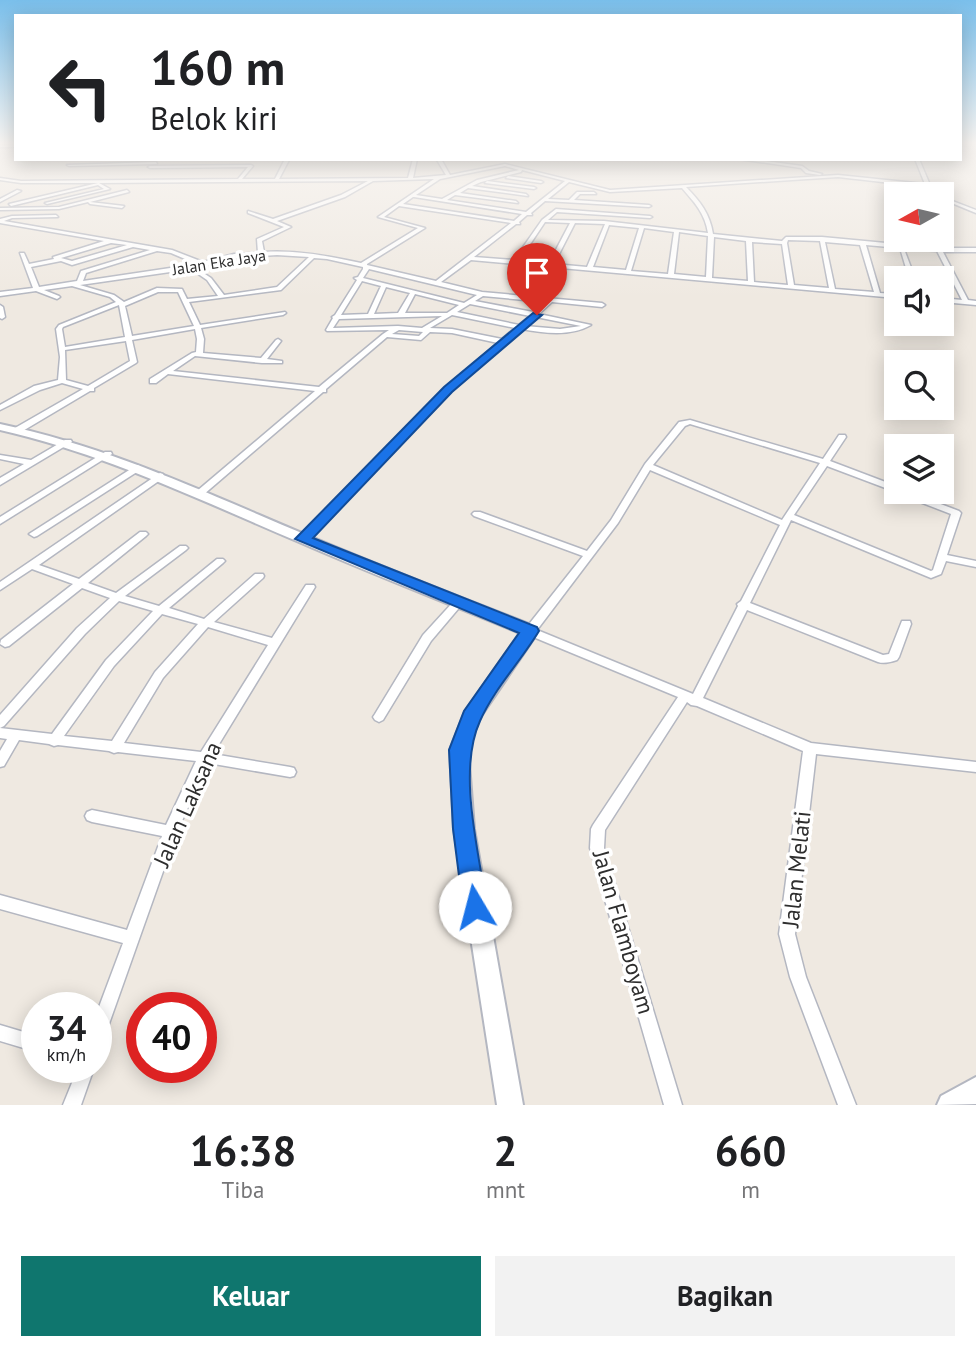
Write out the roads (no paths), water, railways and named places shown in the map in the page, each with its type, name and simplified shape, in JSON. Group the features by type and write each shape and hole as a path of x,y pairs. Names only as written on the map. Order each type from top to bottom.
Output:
{"street":[{"path":"19,203 32,196"},
{"path":"0,208 50,196"},
{"path":"0,202 31,207 80,196"},
{"path":"0,208 59,208 109,196"},
{"path":"275,220 343,196"},
{"path":"505,342 452,331 398,328 332,331 330,326 357,278 366,269 363,265 422,228 380,219 414,196 530,214"},
{"path":"443,200 452,196"},
{"path":"467,196 516,202"},
{"path":"505,209 525,196"},
{"path":"437,283 552,196"},
{"path":"570,201 578,196"},
{"path":"627,196 660,196"},
{"path":"691,196 714,235 709,279"},
{"path":"644,197 654,229"},
{"path":"547,200 649,206"},
{"path":"83,202 122,207"},
{"path":"954,203 976,212"},
{"path":"81,210 101,204"},
{"path":"399,205 518,223"},
{"path":"515,263 544,221 556,210 650,218"},
{"path":"250,212 288,227 259,240 261,253"},
{"path":"0,222 12,217 56,216"},
{"path":"544,221 677,230 784,243 791,238 822,239 884,246"},
{"path":"0,222 135,245 202,264"},
{"path":"550,266 573,222"},
{"path":"589,269 607,225"},
{"path":"628,272 641,228"},
{"path":"671,276 677,230"},
{"path":"822,239 832,290"},
{"path":"749,240 751,283"},
{"path":"111,241 55,258 72,263 135,245"},
{"path":"784,243 791,286"},
{"path":"862,243 877,294"},
{"path":"80,282 83,272 159,250"},
{"path":"954,250 976,250"},
{"path":"940,252 966,302"},
{"name":"Jalan Eka Jaya","path":"0,294 192,267 261,253 314,255 482,294 602,305"},
{"path":"22,254 37,289 57,297"},
{"path":"185,301 279,289 314,255"},
{"path":"471,258 884,295"},
{"path":"29,266 60,260"},
{"path":"192,267 212,282 222,297"},
{"path":"335,317 450,313 523,327 575,331 588,325 446,301 357,278"},
{"path":"18,430 134,362 122,304 112,296 71,284"},
{"path":"370,316 384,286"},
{"path":"62,381 62,349 58,329 61,326 170,288 180,290 185,301 202,345 199,354"},
{"path":"400,316 413,293"},
{"path":"385,335 421,338 426,330 482,294"},
{"path":"433,315 446,301"},
{"path":"954,301 976,303"},
{"path":"303,539 448,390 549,302"},
{"path":"0,307 2,317"},
{"path":"62,349 283,313"},
{"path":"200,494 385,335 398,328"},
{"path":"262,361 278,341"},
{"path":"153,381 188,356 199,354 280,362"},
{"path":"166,372 323,390"},
{"path":"0,408 37,388 62,381 91,388"},
{"path":"510,1105 467,855 459,750 471,717 530,631 615,521 648,466 682,424 690,422 825,462 884,484"},
{"path":"0,427 108,454 303,539 810,748 976,767"},
{"name":"Jalan Flamboyam","path":"673,1105 597,848 598,829 720,657 742,604 786,520 842,437"},
{"path":"0,482 68,442"},
{"path":"0,521 108,454"},
{"path":"0,457 32,463"},
{"path":"648,466 923,574 937,572 955,512 934,504"},
{"path":"34,534 137,468"},
{"path":"0,587 160,476"},
{"path":"477,514 589,555"},
{"path":"5,643 143,534"},
{"path":"0,723 81,631 117,597 183,548"},
{"path":"942,557 976,564"},
{"path":"54,741 110,663 160,610 220,561"},
{"path":"30,565 204,625 275,643"},
{"path":"114,748 159,675 204,625 259,576"},
{"name":"Jalan Laksana","path":"112,994 170,832 204,757 310,587"},
{"path":"379,717 427,638 459,602"},
{"path":"742,604 882,659 894,657 906,624"},
{"path":"0,733 204,757 290,772"},
{"path":"0,762 15,736"},
{"name":"Jalan Melati","path":"810,748 787,934 798,977 847,1105"},
{"path":"92,816 170,832"},
{"path":"0,902 132,938"},
{"path":"0,1033 21,1039"},
{"path":"72,1105 80,1083"},
{"path":"950,1105 976,1090"}]}
